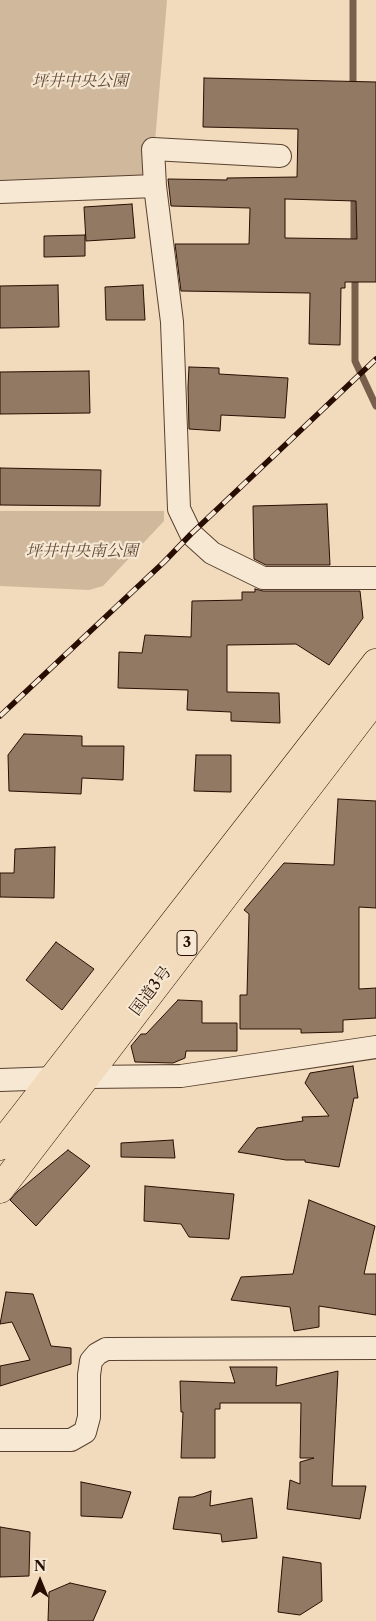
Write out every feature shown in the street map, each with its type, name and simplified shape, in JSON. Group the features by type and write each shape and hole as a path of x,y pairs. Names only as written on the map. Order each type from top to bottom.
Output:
{"highway":[{"name":"国道3号","path":"0,1146 376,663"},
{"name":"国道3号","path":"0,1189 376,698"}],"street":[{"path":"280,156 153,149 155,186 172,322 179,509 191,534 212,553 263,578 376,578"},
{"path":"0,192 155,186"},
{"path":"0,1080 181,1076 376,1047"},
{"path":"0,1157 45,1129"},
{"path":"0,1440 71,1440 85,1432 89,1417 91,1361 97,1354 106,1349 376,1348"}],"green space":[{"name":"坪井中央公園","path":"0,0 167,0 152,177 0,180"},
{"name":"坪井中央南公園","path":"0,511 164,511 164,521 103,586 89,590 0,586"}],"building":[{"path":"204,78 376,82 376,282 345,282 345,288 341,288 340,345 309,344 310,293 181,291 175,244 249,244 250,208 171,206 168,179 227,180 227,178 297,177 298,129 203,127","holes":["285,199 356,201 357,239 285,238"]},
{"path":"132,204 135,238 86,241 84,207"},
{"path":"85,235 85,256 44,257 44,236"},
{"path":"58,285 59,327 0,328 0,286"},
{"path":"143,285 145,320 106,320 105,287"},
{"path":"189,367 219,368 219,374 288,378 285,418 221,415 220,431 189,429"},
{"path":"89,371 90,413 0,414 0,372"},
{"path":"0,468 101,470 100,506 0,505"},
{"path":"327,504 330,565 266,565 254,559 253,506"},
{"path":"255,589 263,591 360,591 363,618 329,665 296,644 227,645 227,692 279,693 280,723 231,721 231,712 187,710 188,690 118,688 119,652 142,653 145,635 191,637 192,601 242,600 242,592 255,592"},
{"path":"24,734 82,736 82,746 124,746 123,780 82,778 81,794 9,791 8,755"},
{"path":"196,755 231,755 231,792 194,791"},
{"path":"338,799 376,801 376,908 359,907 359,989 376,988 376,1018 343,1020 343,1032 301,1033 301,1029 240,1029 240,995 247,995 249,914 244,910 284,863 334,865"},
{"path":"55,847 54,898 0,897 0,873 14,873 15,849"},
{"path":"56,942 94,969 62,1010 26,980"},
{"path":"178,1000 202,1001 202,1023 237,1023 237,1051 186,1051 185,1058 173,1063 135,1062 131,1046 141,1034 146,1034"},
{"path":"353,1066 358,1098 354,1098 339,1167 305,1162 305,1160 286,1160 238,1152 257,1128 303,1121 302,1117 329,1116 305,1083 310,1073"},
{"path":"173,1140 175,1158 121,1157 121,1143"},
{"path":"68,1150 90,1166 36,1226 10,1200 18,1191"},
{"path":"145,1186 234,1194 229,1239 189,1237 181,1224 144,1221"},
{"path":"309,1200 375,1226 364,1274 376,1274 376,1315 319,1306 319,1327 294,1331 290,1307 231,1300 241,1277 293,1274"},
{"path":"6,1292 33,1294 51,1346 71,1348 71,1364 0,1386 0,1366 30,1360 12,1322 0,1324"},
{"path":"230,1367 277,1367 276,1386 338,1371 332,1486 366,1486 360,1519 287,1509 290,1480 300,1484 300,1462 314,1458 300,1458 301,1403 220,1403 220,1409 215,1409 215,1458 181,1458 183,1412 181,1412 180,1381 235,1383"},
{"path":"81,1482 131,1492 122,1518 81,1516"},
{"path":"211,1491 210,1506 252,1498 257,1538 222,1542 221,1534 173,1529 179,1497 193,1497"},
{"path":"0,1527 30,1532 29,1576 0,1577"},
{"path":"283,1557 321,1563 322,1601 300,1615 278,1612"},
{"path":"70,1583 106,1591 93,1621 48,1621 49,1592"}],"waterway":[{"path":"353,0 353,90"},
{"path":"354,193 354,247"},
{"path":"355,273 355,361 376,406"}],"railway":[{"path":"0,716 376,359"}]}
